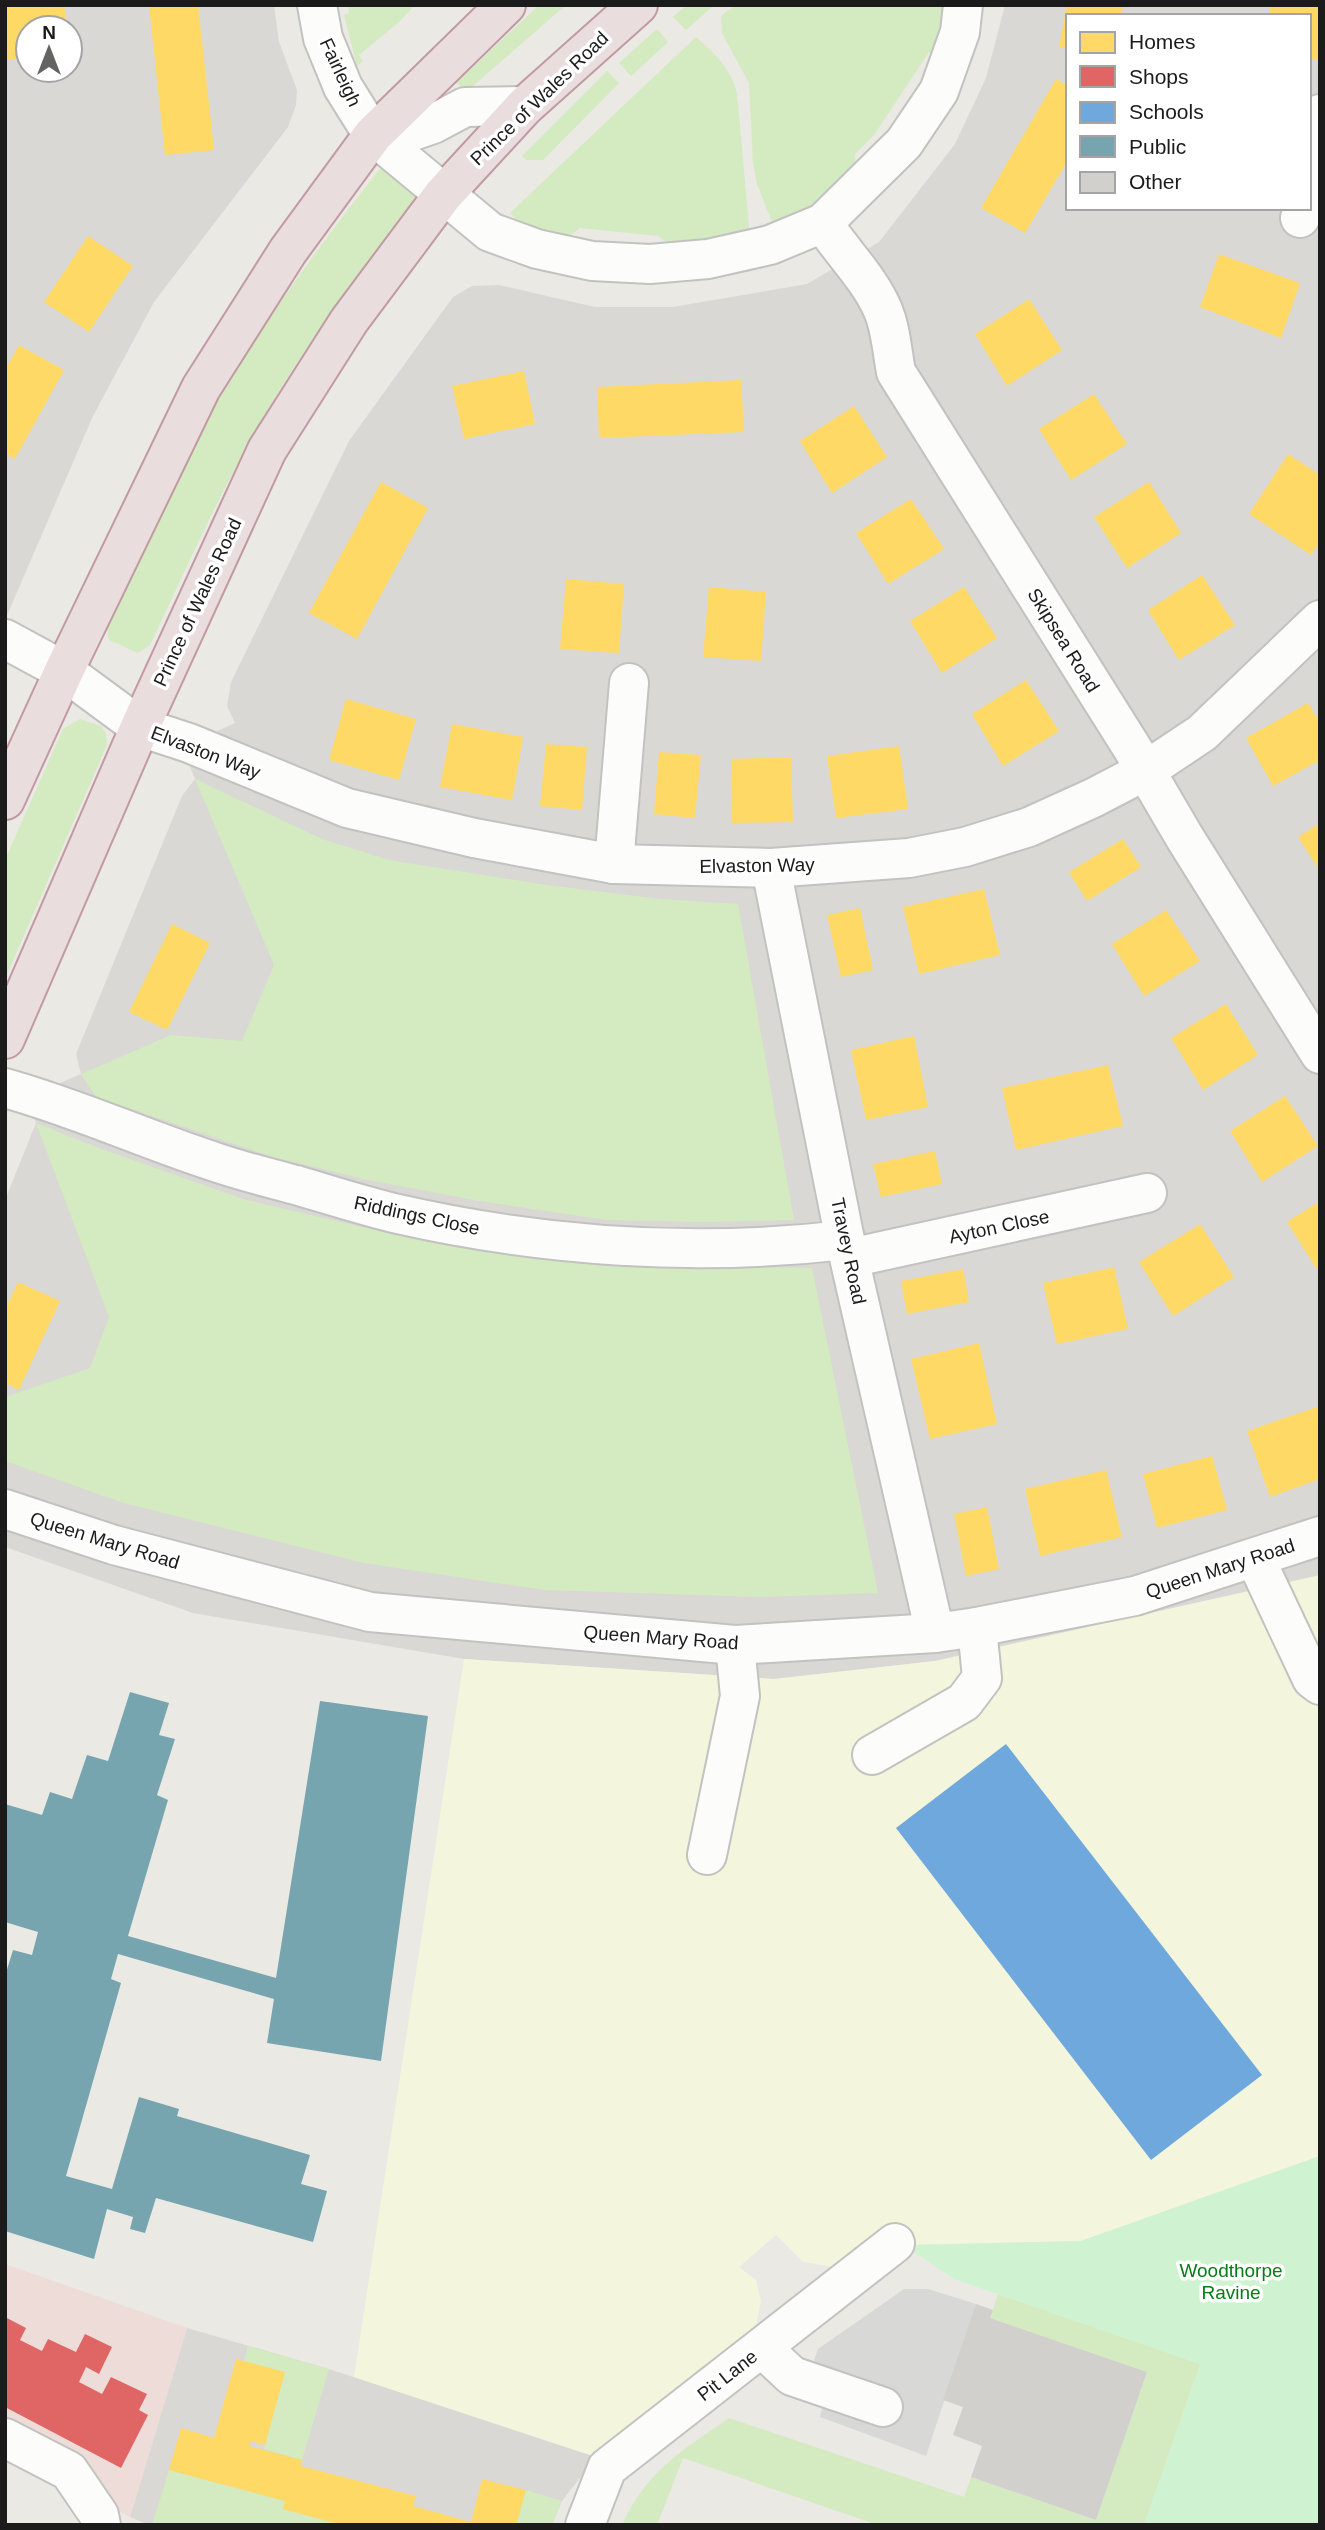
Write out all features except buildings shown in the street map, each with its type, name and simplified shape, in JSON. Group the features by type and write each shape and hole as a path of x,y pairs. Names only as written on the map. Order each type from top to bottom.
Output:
{"highway":[{"path":"5,800 64,671 201,388 288,251 373,135 506,5"},
{"name":"Prince of Wales Road","path":"5,1039 140,727 267,450 349,321 443,195 525,106 638,5"}],"street":[{"name":"Fairleigh","path":"317,5 323,38 343,87 373,135 443,195"},
{"path":"443,195 490,232 537,248 592,261 650,264 708,259 770,245 823,223 904,143 939,91 960,32 963,5"},
{"path":"373,135 407,133 433,124 465,107 525,106"},
{"path":"1311,198 1320,182 1315,138 1320,114"},
{"name":"Skipsea Road","path":"823,223 868,284 882,308 895,372 1134,751 1320,1054"},
{"name":"Elvaston Way","path":"5,639 64,671 140,727 189,743 347,808 474,838 614,864 771,868 909,858 965,847 1029,827 1144,771 1202,733 1320,620"},
{"path":"614,864 629,683"},
{"name":"Travey Road","path":"771,868 848,1249 935,1633"},
{"name":"Riddings Close","path":"5,1088 55,1102 215,1162 397,1214 480,1229 614,1245 848,1249"},
{"name":"Ayton Close","path":"848,1249 1147,1193"},
{"name":"Queen Mary Road","path":"5,1509 114,1545 370,1612 735,1644 935,1633 977,1627 1135,1596 1320,1535"},
{"path":"1255,1558 1312,1679 1320,1685"},
{"path":"872,1755 964,1702 982,1678 977,1627"},
{"path":"707,1855 740,1696 735,1644"},
{"name":"Pit Lane","path":"585,2525 607,2469 895,2243"},
{"path":"762,2348 792,2376 883,2407"},
{"path":"5,2438 69,2471 99,2515 101,2525"}],"shaded area":[{"path":"5,5 274,5 279,42 297,90 296,105 288,127 154,302 93,416 5,620"},
{"path":"1005,5 1320,5 1320,1576 1078,1637 935,1661 774,1679 464,1659 193,1613 5,1547 5,1200 36,1123 27,1097 81,1074 76,1054 182,796 195,779 182,747 235,723 227,706 231,682 349,441 453,297 472,286 499,285 595,307 673,307 807,284 879,242 955,144 986,78"},
{"path":"1320,1575 1320,2156 1081,2241 866,2246 835,2267 803,2262 776,2235 739,2267 756,2280 761,2301 755,2331 596,2457 354,2377 464,1659 774,1679 935,1661"},
{"path":"5,2264 187,2328 130,2517 5,2454"},
{"path":"904,2289 928,2289 976,2304 926,2456 820,2417 824,2400 802,2393 818,2349"},
{"path":"187,2328 329,2369 596,2457 562,2501 552,2525 149,2525 130,2517"}],"green space":[{"path":"348,5 415,5 359,55 363,61 357,66 344,15 349,13"},
{"path":"539,5 566,5 467,91 456,83"},
{"path":"687,5 714,5 686,30 673,17"},
{"path":"735,5 952,5 939,53 929,52 874,135 855,154 856,177 818,205 774,227 757,184 753,163 749,83 722,33 721,16"},
{"path":"657,29 668,42 631,76 619,63"},
{"path":"696,37 726,68 737,93 750,238 672,246 658,236 580,228 563,241 522,225 510,213"},
{"path":"607,71 619,83 543,160 527,160 522,156"},
{"path":"386,161 417,198 334,309 259,425 202,534 150,645 138,653 109,640 107,627 148,536 177,475 225,387 302,271"},
{"path":"80,719 101,726 106,734 107,745 5,979 5,860 63,729"},
{"path":"195,779 322,839 389,860 547,885 661,899 738,904 794,1220 606,1220 480,1201 368,1180 273,1157 96,1097 81,1074 171,1035 242,1041 274,965"},
{"path":"36,1123 246,1200 396,1235 528,1257 628,1266 812,1268 878,1593 759,1597 544,1590 364,1563 124,1503 5,1461 5,1397 90,1368 109,1317"},
{"name":"Woodthorpe Ravine","path":"1320,2156 1320,2525 1144,2525 1200,2364 954,2279 903,2245 1081,2241"},
{"path":"998,2294 1200,2364 1144,2525 878,2525 683,2458 657,2525 622,2525 643,2490 667,2463 729,2418 964,2497 971,2477 1096,2520 1147,2372 990,2318"},
{"path":"248,2346 329,2369 302,2460 264,2449 284,2372 244,2362"},
{"path":"169,2470 285,2501 342,2525 152,2525"},
{"path":"526,2490 562,2501 552,2525 516,2525"}]}
